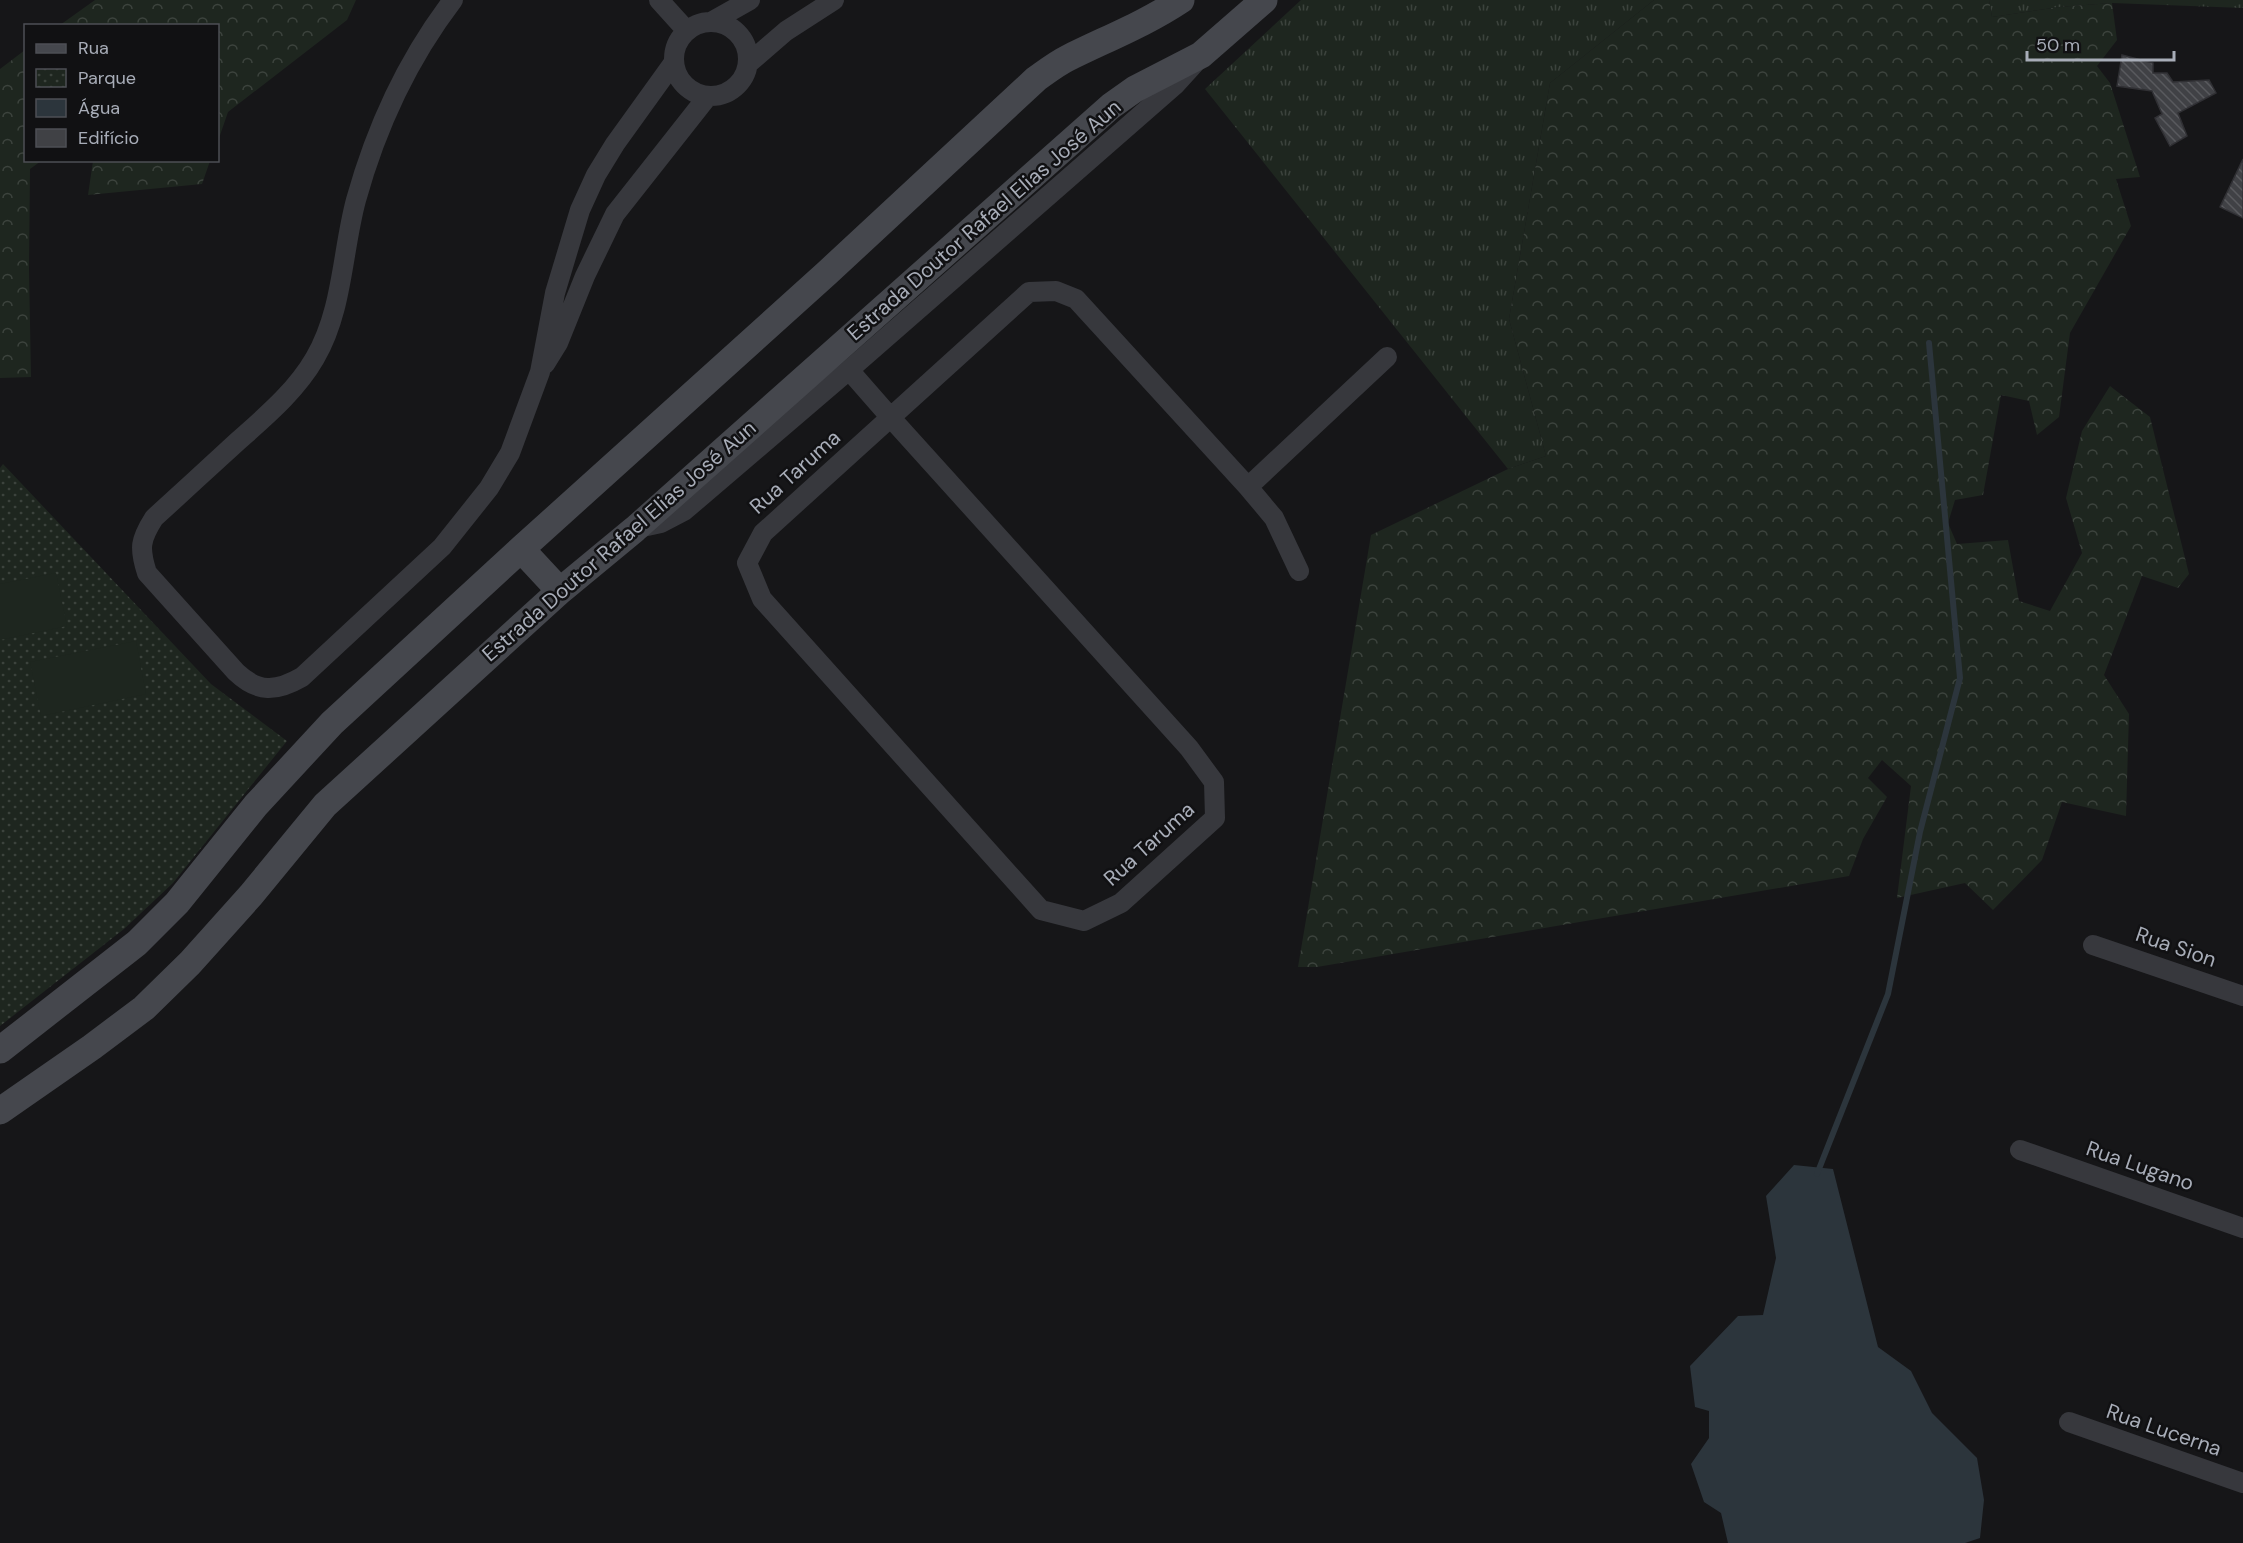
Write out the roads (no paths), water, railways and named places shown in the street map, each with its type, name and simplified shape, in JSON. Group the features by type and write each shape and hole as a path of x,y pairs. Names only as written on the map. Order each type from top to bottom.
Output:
{"main road":[{"path":"0,1050 137,943 177,903 256,805 332,723 862,241 1036,79 1066,59 1130,30 1181,0"},
{"name":"Estrada Doutor Rafael Elias José Aun","path":"0,1111 144,1008 206,946 325,805 560,591 635,529 1111,106 1135,89 1201,55 1264,0"},
{"path":"521,549 560,591"}],"street":[{"path":"453,0 406,71 370,158 357,199 332,319 315,357 282,401 154,518 143,536 141,554 147,573 249,685 273,688 286,686 302,677 442,547 489,488 510,453 540,372 555,293 580,210 596,174 615,144 674,62"},
{"path":"659,0 687,31"},
{"path":"750,0 711,22 698,24 687,31 680,40 675,50 674,62 680,78 692,91 708,96 728,93 740,83 749,63 786,31 834,0"},
{"path":"711,22 731,27 745,42 749,63"},
{"path":"635,529 660,523 684,511 1175,85 1201,55"},
{"path":"540,372 558,343 585,276 615,214 708,96"},
{"name":"Rua Taruma","path":"891,418 1188,748 1214,782 1215,818 1121,903 1084,921 1041,910 762,599 747,563 763,533 1029,292 1056,291 1076,299 1248,487 1274,518 1299,571"},
{"path":"1248,487 1387,357"},
{"path":"849,370 891,418"},
{"name":"Rua Sion","path":"2093,945 2243,996"},
{"name":"Rua Lugano","path":"2020,1150 2243,1228"},
{"name":"Rua Lucerna","path":"2070,1422 2243,1483"}],"water":[{"path":"1794,1165 1833,1169 1878,1347 1911,1371 1932,1413 1977,1458 1984,1500 1980,1538 1965,1543 1728,1543 1721,1513 1704,1502 1691,1464 1709,1438 1709,1411 1695,1407 1690,1366 1738,1316 1763,1315 1776,1258 1766,1196"}],"waterway":[{"path":"1817,1174 1888,994 1920,832 1960,678 1929,343"}]}
